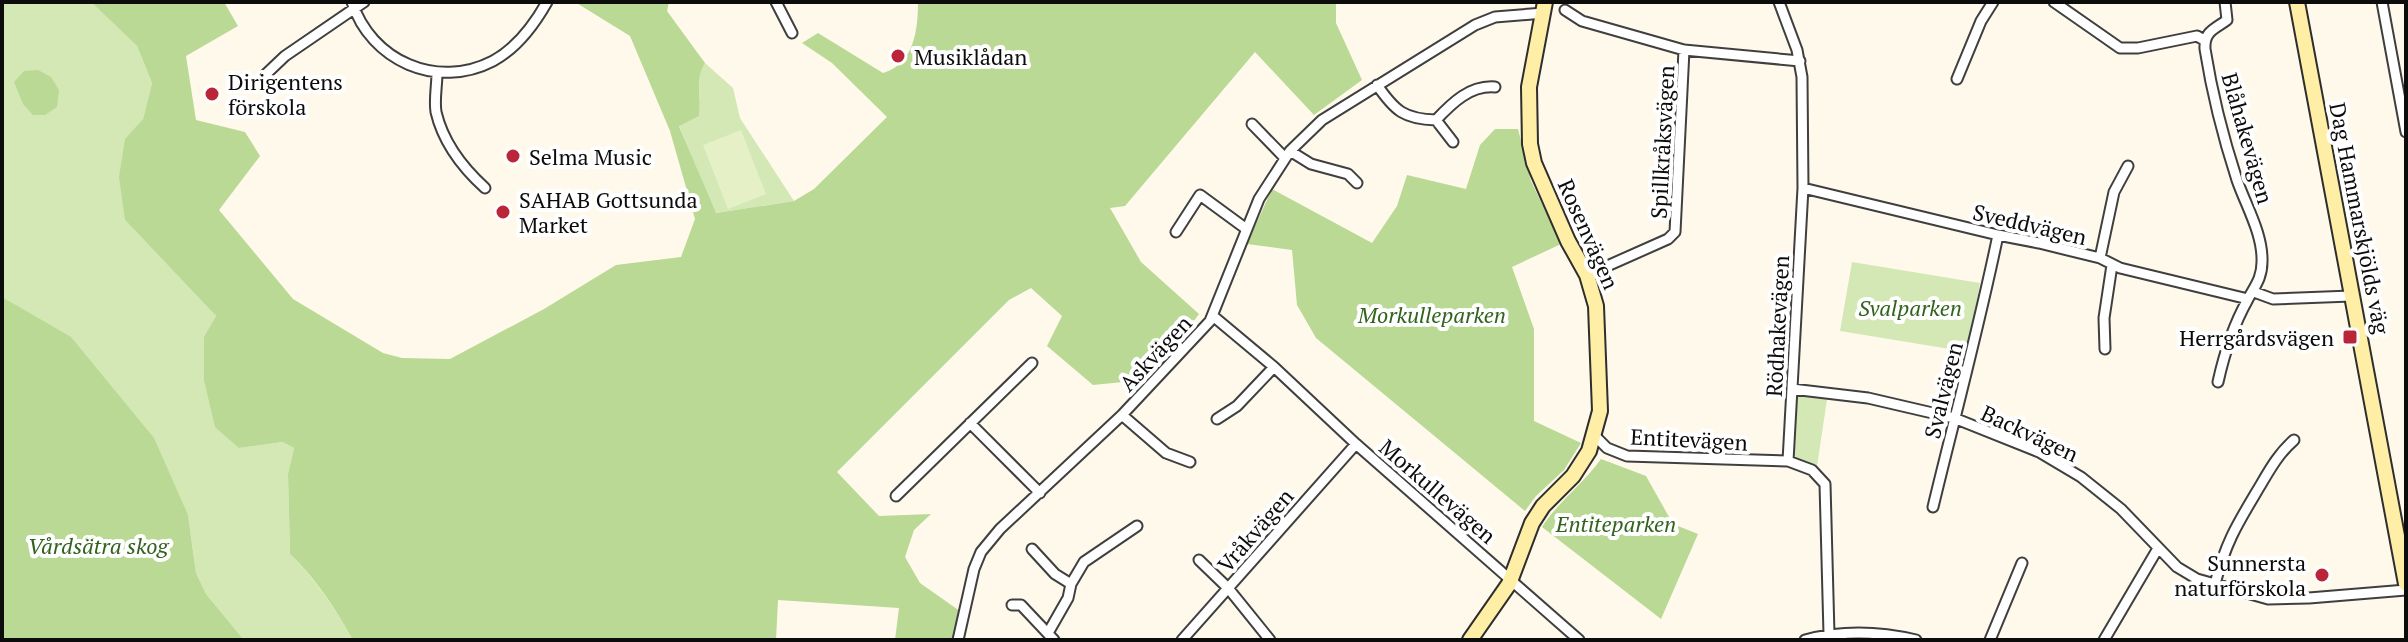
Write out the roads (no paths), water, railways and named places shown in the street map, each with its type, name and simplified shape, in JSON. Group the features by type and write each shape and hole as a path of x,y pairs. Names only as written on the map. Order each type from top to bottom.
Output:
{"street":[{"path":"265,75 285,56 364,2"},
{"path":"354,6 363,28 395,59 437,73 473,69 500,56 534,24 547,2"},
{"path":"776,2 792,33"},
{"name":"Rödhakevägen","path":"1779,2 1800,61 1802,77 1803,188 1788,461"},
{"path":"1957,79 1981,21 1993,2"},
{"path":"2054,2 2120,48 2138,48 2197,36 2204,40 2212,29 2227,20 2225,2"},
{"name":"Dag Hammarskjölds väg","path":"2297,2 2406,587"},
{"path":"2382,2 2402,87 2406,132"},
{"path":"1213,316 1245,228 1259,199 1288,155 1322,120 1475,25 1495,17 1545,8"},
{"name":"Rosenvägen","path":"1470,640 1511,577 1532,523 1543,506 1573,476 1589,451 1595,436 1601,397 1598,317 1587,275 1539,175 1530,144 1529,87 1545,8"},
{"path":"1565,10 1582,21 1684,50 1800,61"},
{"name":"Blåhakevägen","path":"2204,40 2218,111 2261,246 2260,279 2223,359 2218,382"},
{"name":"Spillkråksvägen","path":"1587,275 1668,239 1675,232 1684,50"},
{"path":"437,73 436,111 463,168 485,188"},
{"path":"1377,85 1404,116 1436,120 1453,142"},
{"path":"1436,120 1453,101 1482,86 1495,87"},
{"path":"1252,124 1288,155 1348,174 1357,183"},
{"path":"2100,258 2114,192 2128,166"},
{"name":"Sveddvägen","path":"1803,188 2100,258 2112,265 2251,296"},
{"path":"1176,232 1200,195 1245,228"},
{"name":"Svalvägen","path":"1933,507 1968,373 1998,235"},
{"path":"2105,349 2104,318 2112,265"},
{"path":"2251,296 2273,299 2351,296"},
{"name":"Morkullevägen","path":"1213,316 1579,640"},
{"name":"Askvägen","path":"958,640 974,569 981,552 1000,529 1122,415 1213,316"},
{"path":"896,496 1032,363"},
{"path":"1217,419 1237,406 1274,367"},
{"name":"Backvägen","path":"1792,389 1868,398 1954,418 2039,452 2081,477 2121,509 2157,550 2187,575 2268,599 2309,598 2406,587"},
{"name":"Askvägen","path":"1122,415 1166,453 1190,462"},
{"path":"970,423 1040,493"},
{"name":"Entitevägen","path":"1595,436 1607,448 1627,456 1788,461"},
{"path":"2215,584 2237,522 2280,453 2294,440"},
{"name":"Vråkvägen","path":"1182,640 1356,444"},
{"path":"1788,461 1812,470 1825,484 1829,634"},
{"path":"1012,605 1021,605 1051,637 1071,584 1084,562 1137,526"},
{"path":"1032,549 1055,574 1071,584"},
{"path":"2104,640 2157,550"},
{"path":"1199,560 1228,588 1270,640"},
{"path":"1990,640 2022,563"},
{"path":"1805,640 1829,634 1869,632 1913,640"}],"place":[{"name":"Musiklådan","path":"898,56"},
{"name":"Dirigentens förskola","path":"212,94"},
{"name":"Selma Music","path":"513,156"},
{"name":"SAHAB Gottsunda Market","path":"503,212"},
{"name":"Herrgårdsvägen","path":"2350,337"},
{"name":"Sunnersta naturförskola","path":"2322,575"}],"park label":[{"name":"Svalparken","path":"1910,307"},
{"name":"Morkulleparken","path":"1432,314"},
{"name":"Entiteparken","path":"1616,523"},
{"name":"Vårdsätra skog","path":"98,545"}]}
